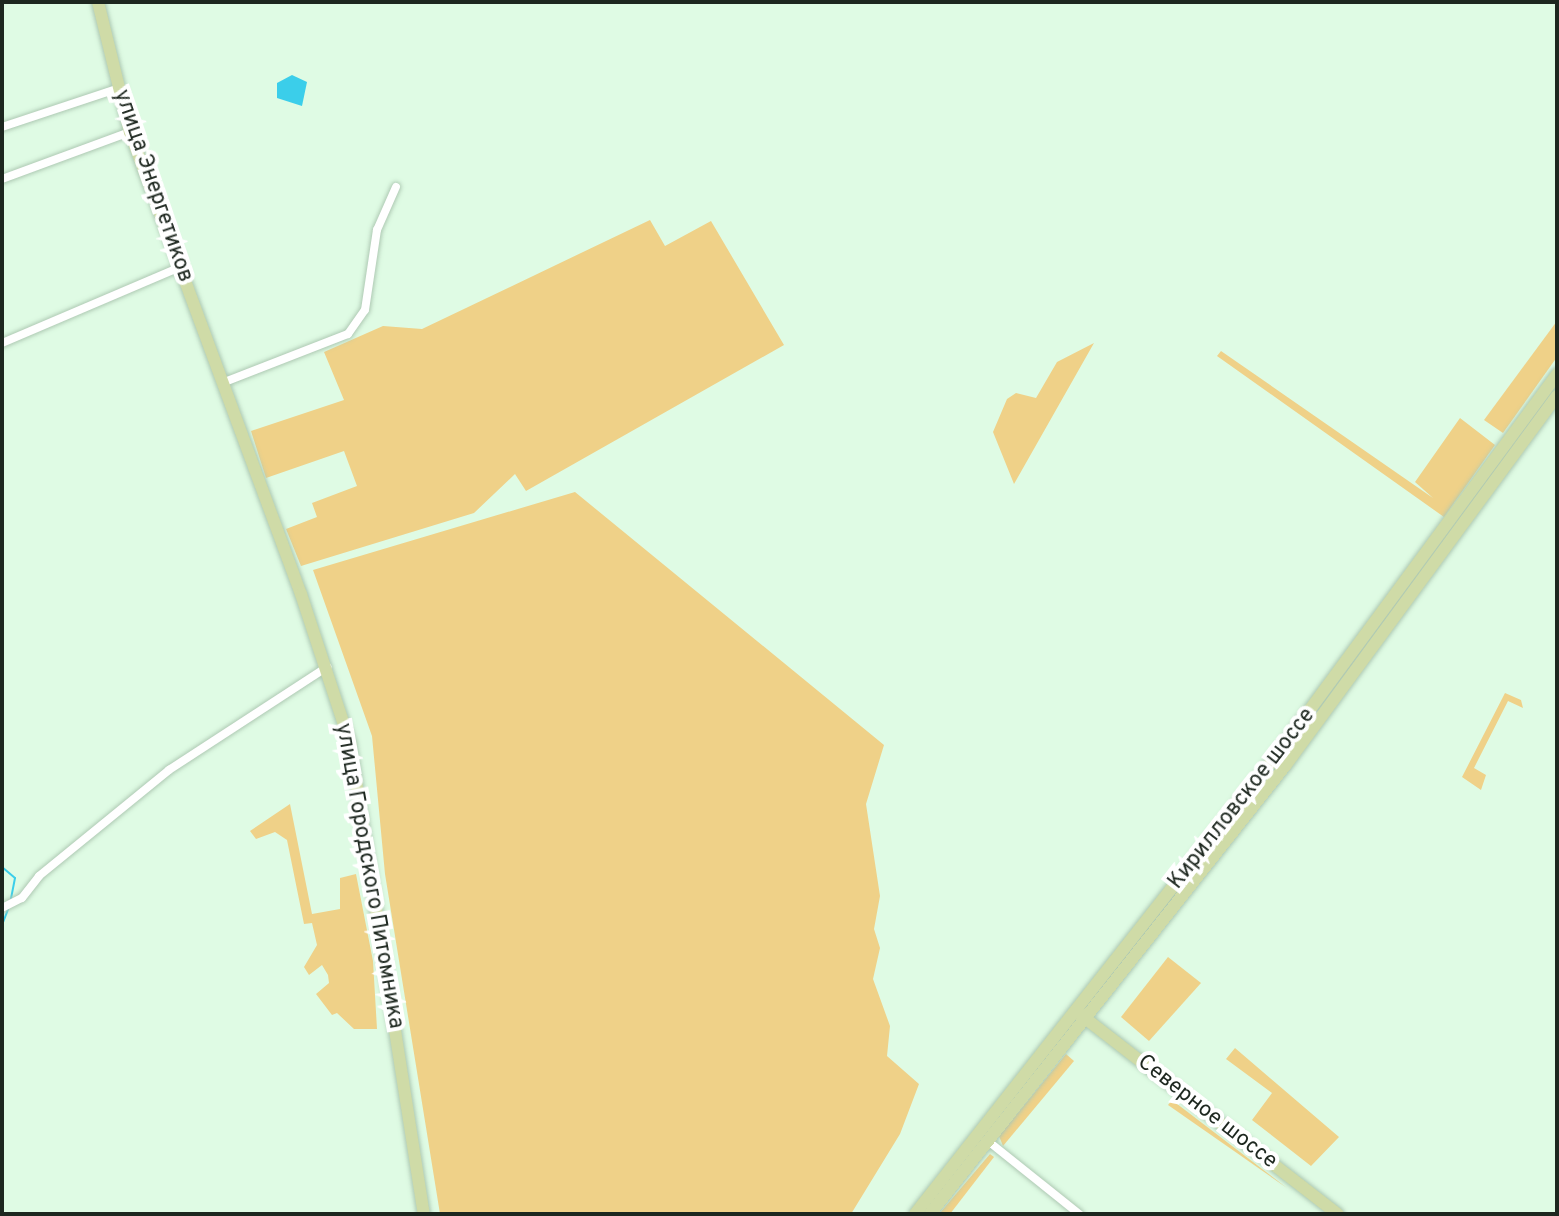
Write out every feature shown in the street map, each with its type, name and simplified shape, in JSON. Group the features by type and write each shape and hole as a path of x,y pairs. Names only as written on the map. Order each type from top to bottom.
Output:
{"main road":[{"name":"улица Энергетиков","path":"98,2 130,132 215,367"},
{"name":"улица Городского Питомника","path":"215,367 327,667 350,743 369,848 424,1214"},
{"name":"Кирилловское шоссе","path":"930,1214 1375,626 1557,374"},
{"name":"Кирилловское шоссе","path":"915,1214 1380,640 1557,396"},
{"name":"Северное шоссе","path":"1080,1014 1338,1214"}],"street":[{"path":"2,127 119,88"},
{"path":"2,179 130,132"},
{"path":"222,383 348,334 365,310 377,230 396,187"},
{"path":"2,343 180,267"},
{"path":"2,908 22,898 39,876 169,770 327,667"},
{"path":"988,1141 1079,1214"}],"shaded area":[{"path":"650,220 665,246 711,221 784,345 526,491 515,474 474,513 301,566 286,529 317,517 312,503 357,486 344,451 266,478 251,431 344,400 324,352 383,326 422,329"},
{"path":"1557,321 1557,357 1503,433 1484,420"},
{"path":"1094,343 1014,484 993,432 1007,399 1016,393 1036,398 1057,362"},
{"path":"1221,351 1433,498 1415,482 1460,418 1495,445 1444,517 1217,356"},
{"path":"575,492 884,745 866,804 880,896 874,929 880,948 873,979 890,1026 887,1056 919,1084 900,1134 851,1214 440,1214 385,874 372,736 313,570"},
{"path":"1505,693 1521,700 1523,708 1508,701 1474,768 1486,775 1481,790 1462,777"},
{"path":"290,804 312,914 340,909 340,878 356,874 373,961 377,1029 354,1029 337,1013 332,1015 316,994 329,983 328,975 322,965 309,975 304,967 317,945 312,923 304,924 287,840 275,832 256,839 250,831"},
{"path":"1168,957 1201,983 1149,1041 1121,1017"},
{"path":"1235,1048 1339,1137 1311,1166 1252,1120 1272,1093 1226,1059"},
{"path":"1066,1054 1074,1061 1003,1146 999,1136"},
{"path":"1172,1100 1287,1188 1168,1105"},
{"path":"990,1154 994,1157 950,1214 939,1214"}],"water":[{"path":"292,75 307,82 302,106 277,98 277,83"}],"waterway":[{"path":"2,867 15,878 11,899"},
{"path":"2,925 8,909"}]}
